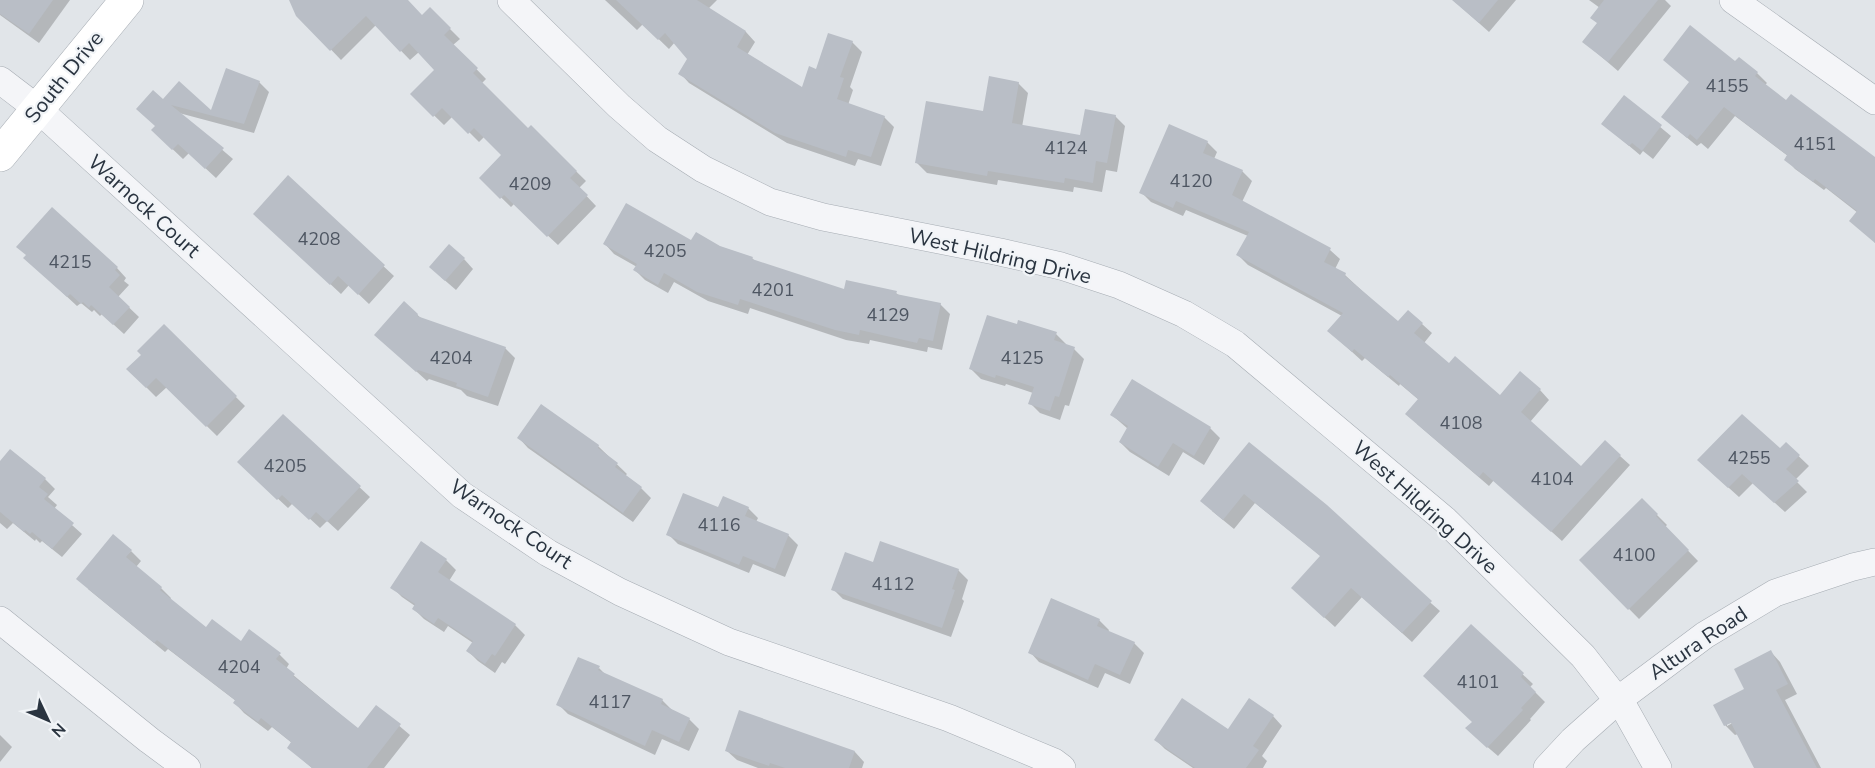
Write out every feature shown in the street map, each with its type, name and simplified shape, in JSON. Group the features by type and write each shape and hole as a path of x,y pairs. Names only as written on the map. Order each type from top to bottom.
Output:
{"street":[{"name":"South Drive","path":"0,155 127,0"},
{"name":"West Hildring Drive","path":"511,0 619,106 657,139 704,169 770,202 823,217 1061,266 1119,285 1184,314 1235,344 1445,520 1583,656 1626,711 1658,768"},
{"path":"1733,0 1875,101"},
{"name":"Warnock Court","path":"0,80 38,109 462,495 548,553 620,592 729,642 949,718 1054,762 1062,768"},
{"name":"Altura Road","path":"1547,768 1618,700 1705,635 1775,593 1875,562"},
{"path":"0,620 187,768"}],"building":[{"path":"0,0 53,0 29,34 0,14"},
{"path":"289,0 408,0 422,15 430,7 451,28 444,35 478,68 473,73 528,128 531,125 577,171 570,178 588,195 547,237 504,195 500,199 479,178 501,155 474,128 468,134 442,108 433,117 410,94 434,70 409,43 400,52 366,16 330,51 296,16"},
{"path":"616,0 697,0 746,31 737,47 802,87 809,66 816,69 828,33 853,41 840,77 844,78 837,99 885,116 871,157 848,150 846,157 775,133 678,74 687,59 665,33 658,40"},
{"path":"1452,0 1498,0 1479,23"},
{"path":"1604,0 1658,0 1608,62 1582,42 1597,23 1590,18"},
{"path":"1690,25 1735,61 1739,57 1758,72 1755,76 1786,100 1791,94 1875,157 1875,243 1849,221 1857,211 1815,179 1813,182 1784,160 1787,155 1724,107 1697,140 1690,134 1687,138 1661,117 1689,82 1663,60"},
{"path":"226,68 260,81 244,124 171,105 224,148 205,169 178,144 172,150 151,130 155,126 136,109 153,90 163,99 179,81 211,110"},
{"path":"989,76 1019,82 1012,123 1080,135 1085,109 1116,115 1107,163 1096,161 1093,183 1065,178 1064,183 988,171 987,176 915,163 926,101 983,111"},
{"path":"1624,95 1662,125 1642,151 1632,143 1629,146 1601,124"},
{"path":"1169,124 1208,141 1203,153 1243,170 1232,195 1331,248 1324,262 1346,273 1345,276 1398,321 1408,310 1423,323 1414,333 1449,363 1455,356 1500,395 1520,371 1541,389 1521,412 1581,466 1605,440 1621,455 1551,532 1483,472 1479,477 1405,414 1418,399 1390,375 1388,377 1354,349 1352,352 1327,331 1343,313 1236,255 1249,232 1176,201 1173,208 1139,193"},
{"path":"288,175 385,265 358,295 338,276 330,285 253,214"},
{"path":"626,203 691,240 696,232 720,246 753,257 752,259 844,289 846,280 897,291 896,294 941,303 933,341 919,338 917,343 860,330 859,335 835,330 740,299 738,305 697,292 664,273 658,285 633,270 637,264 603,244"},
{"path":"52,207 118,267 115,270 120,275 109,287 130,307 113,325 91,305 89,308 83,302 81,304 70,294 67,297 23,258 26,255 16,247"},
{"path":"449,244 465,258 445,281 429,267"},
{"path":"404,301 418,314 417,316 506,347 488,397 456,386 457,383 418,370 416,372 374,335"},
{"path":"987,315 1017,324 1018,320 1057,332 1054,340 1075,347 1059,397 1055,396 1050,411 1028,404 1034,387 969,369"},
{"path":"164,324 237,396 206,427 156,378 146,388 126,369 141,355 137,351"},
{"path":"1132,379 1211,427 1194,456 1173,443 1158,467 1119,442 1128,426 1110,415"},
{"path":"541,404 599,445 598,448 618,463 615,467 642,487 623,513 517,438"},
{"path":"283,414 361,486 327,522 316,512 309,520 282,495 277,500 237,462"},
{"path":"1742,414 1780,448 1786,442 1800,455 1786,469 1799,481 1774,503 1742,474 1728,488 1697,460"},
{"path":"1249,442 1327,505 1432,601 1402,633 1351,588 1324,618 1291,588 1320,556 1244,494 1223,520 1200,501"},
{"path":"10,449 46,478 39,487 48,494 44,499 74,523 52,549 32,532 30,534 25,530 24,532 0,512 0,461"},
{"path":"683,493 718,507 723,496 749,507 745,516 789,534 775,569 743,556 739,565 666,535"},
{"path":"1642,498 1689,550 1628,610 1579,560"},
{"path":"113,534 132,550 126,557 162,587 160,590 206,627 212,619 241,641 249,629 281,653 276,659 295,674 293,676 358,728 376,705 401,724 367,768 312,768 287,748 291,742 261,718 258,722 233,703 235,700 157,640 154,643 76,579"},
{"path":"421,541 447,559 438,572 516,624 495,656 492,654 485,664 466,651 473,641 438,618 434,624 412,609 415,604 390,588"},
{"path":"880,541 959,569 952,589 955,590 942,628 831,590 845,552 873,562"},
{"path":"1051,598 1100,619 1097,626 1135,642 1120,675 1095,664 1088,680 1028,653"},
{"path":"1471,624 1524,673 1521,677 1536,692 1521,708 1523,710 1487,748 1465,728 1472,722 1423,676"},
{"path":"1771,650 1788,684 1776,690 1817,768 1754,768 1731,723 1724,726 1713,705 1744,689 1734,669"},
{"path":"578,657 600,666 598,670 663,699 661,704 690,718 679,742 652,730 645,746 556,705"},
{"path":"1182,698 1228,729 1249,698 1274,715 1253,746 1259,750 1246,768 1195,768 1154,740"},
{"path":"739,710 855,751 849,768 785,768 770,763 769,766 725,751"}]}
